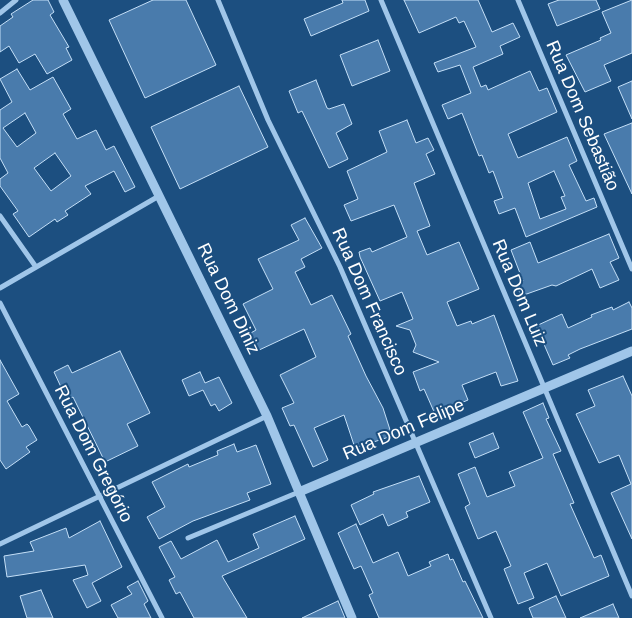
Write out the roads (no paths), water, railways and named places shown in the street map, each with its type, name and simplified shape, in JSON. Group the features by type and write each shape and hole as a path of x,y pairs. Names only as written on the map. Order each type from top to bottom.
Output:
{"street":[{"path":"0,12 16,0"},
{"name":"Rua Dom Francisco","path":"218,0 268,120 340,266 491,618"},
{"name":"Rua Dom Luiz","path":"381,0 632,596"},
{"name":"Rua Dom Sebastião","path":"518,0 632,269"},
{"name":"Rua Dom Diniz","path":"66,1 267,416 352,618"},
{"path":"0,288 159,196"},
{"path":"0,216 36,267"},
{"name":"Rua Dom Gregório","path":"0,303 162,618"},
{"name":"Rua Dom Felipe","path":"188,538 632,351"},
{"path":"0,544 267,416"}]}
